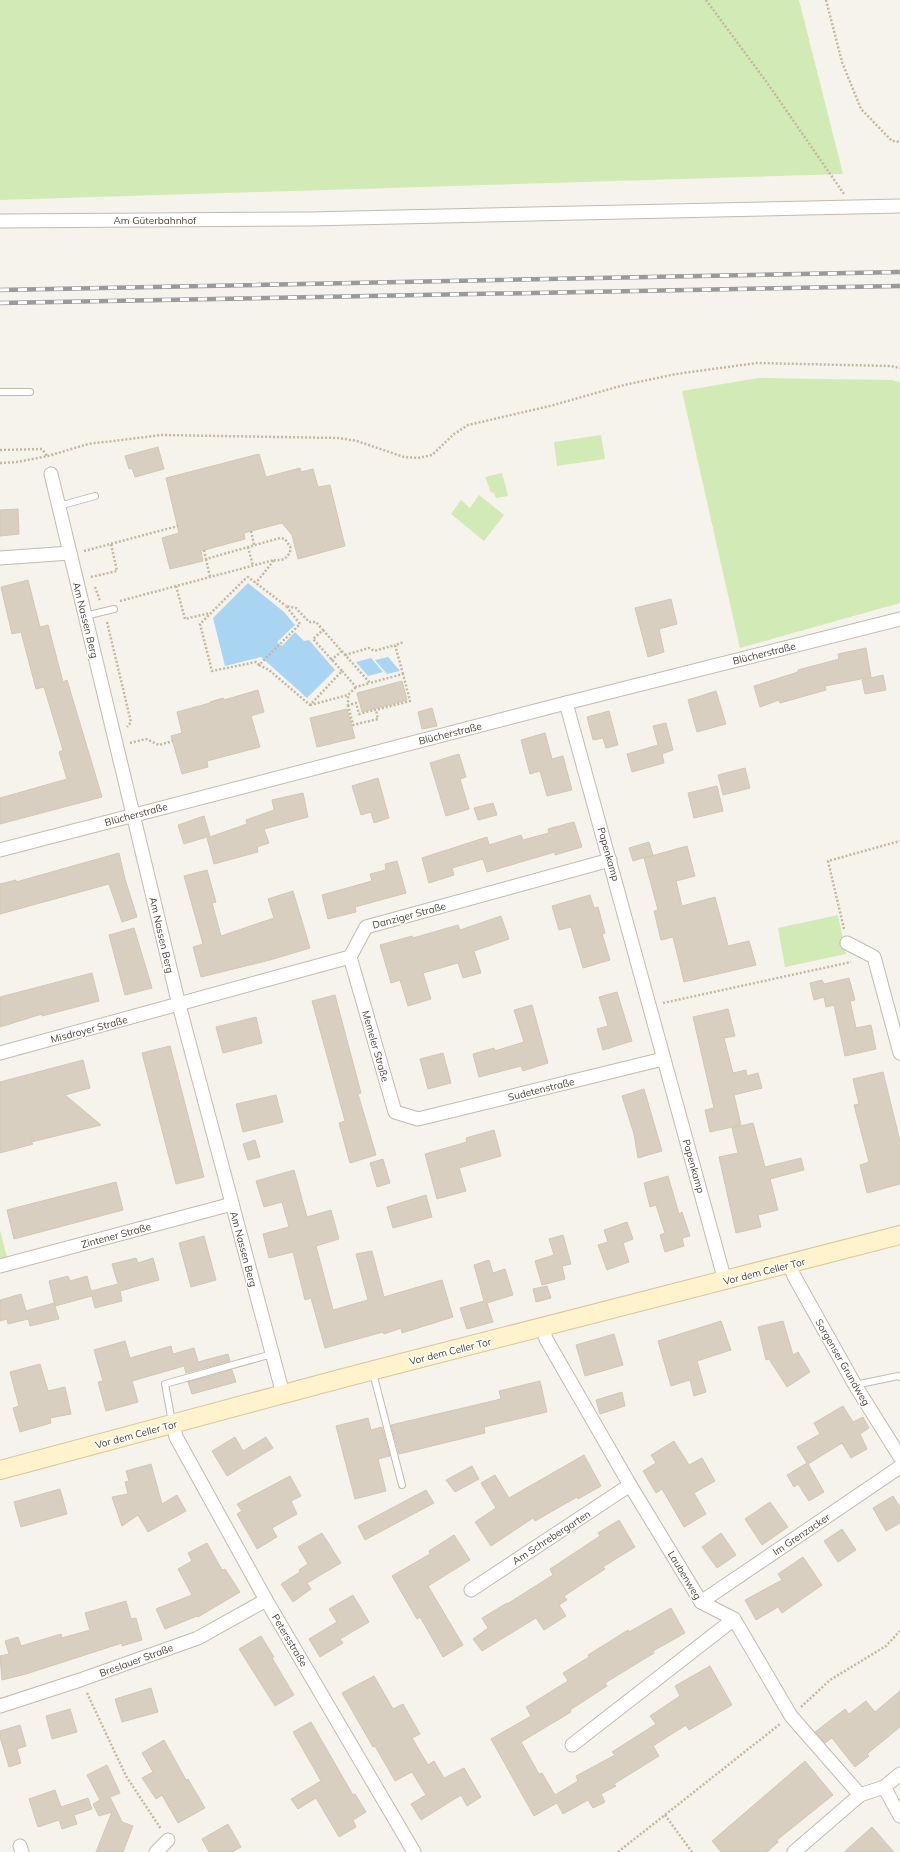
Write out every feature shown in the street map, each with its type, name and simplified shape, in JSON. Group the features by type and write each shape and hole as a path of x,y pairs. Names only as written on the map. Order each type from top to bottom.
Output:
{"street":[{"name":"Am Güterbahnhof","path":"0,221 309,219 900,206"},
{"name":"Am Nassen Berg","path":"51,474 179,1004 283,1394"},
{"path":"0,558 70,553"},
{"name":"Blücherstraße","path":"0,850 566,703 900,619"},
{"name":"Papenkamp","path":"566,703 650,1006 663,1060 706,1205 725,1281"},
{"name":"Danziger Straße","path":"350,957 366,927 610,860"},
{"path":"847,943 874,957 900,1053"},
{"path":"179,1004 350,957"},
{"name":"Memeler Straße","path":"350,957 395,1112 418,1119"},
{"name":"Misdroyer Straße","path":"0,1053 179,1004"},
{"name":"Sudetenstraße","path":"418,1119 663,1060"},
{"name":"Zintener Straße","path":"0,1266 232,1204"},
{"name":"Vor dem Celler Tor","path":"0,1470 283,1394 900,1235"},
{"name":"Sorgenser Grundweg","path":"790,1264 794,1276 855,1385 900,1457"},
{"name":"Laubenweg","path":"543,1327 546,1339 630,1485 701,1602 734,1619"},
{"name":"Petersstraße","path":"172,1424 176,1437 266,1600 414,1852"},
{"name":"Im Grenzacker","path":"701,1602 900,1467"},
{"name":"Am Schrebergarten","path":"471,1590 630,1485"},
{"name":"Breslauer Straße","path":"0,1706 80,1680 198,1638 266,1600"},
{"path":"572,1745 734,1619 791,1716 860,1795"},
{"path":"794,1852 860,1795 884,1787 900,1774"},
{"path":"884,1787 900,1816"},
{"path":"156,1852 168,1840"}],"lane":[{"path":"0,392 30,392"},
{"path":"59,506 95,496"},
{"path":"85,616 103,608 114,609"},
{"path":"172,1424 165,1384 272,1354"},
{"path":"373,1371 402,1485"},
{"path":"855,1385 898,1376 900,1377"}],"path":[{"path":"706,0 768,84 853,207"},
{"path":"826,0 842,62 861,109 892,141 900,142"},
{"path":"0,463 17,462 48,456 88,444 162,435 339,438 358,441 404,457 418,458 432,455 454,434 468,425 550,406 624,385 676,374 757,363 891,366 900,368"},
{"path":"0,450 42,449 48,456"},
{"path":"70,553 78,553 178,526"},
{"path":"250,531 254,545"},
{"path":"103,608 176,586 274,560 286,559 290,554 291,548 285,539 280,538 206,558"},
{"path":"91,577 117,571 111,544"},
{"path":"248,547 253,566"},
{"path":"204,550 210,577"},
{"path":"256,584 274,560"},
{"path":"86,571 91,577 103,608 131,722 116,744"},
{"path":"200,624 248,577 286,606 300,624"},
{"path":"176,586 185,619 212,612"},
{"path":"286,606 296,608 309,622"},
{"path":"198,616 212,671 256,662 269,670 310,705"},
{"path":"259,665 300,624 316,622 370,683"},
{"path":"323,630 313,639 356,686"},
{"path":"345,655 369,648 374,651 404,642"},
{"path":"348,705 356,703 359,714 410,701 395,645"},
{"path":"331,660 342,651"},
{"path":"310,705 342,671"},
{"path":"310,705 348,695 356,686 403,674"},
{"path":"348,695 348,705 353,725 378,719 376,710"},
{"path":"116,744 146,739 159,745 173,741"},
{"path":"847,943 828,861 900,841"},
{"path":"650,1006 874,957"},
{"path":"618,1852 791,1716 830,1680 886,1646 900,1631"},
{"path":"80,1680 126,1776 168,1840"},
{"path":"665,1815 692,1852"}],"green space":[{"path":"0,0 799,0 843,174 0,200"},
{"path":"758,378 892,380 900,382 900,603 740,648 682,391"},
{"path":"601,435 605,459 557,466 554,442"},
{"path":"502,473 508,496 496,498 493,492 491,493 485,477"},
{"path":"479,495 504,515 484,541 451,514 461,500 470,508"},
{"path":"838,915 846,954 785,967 778,928"},
{"path":"0,1230 8,1261 0,1263"}],"water":[{"path":"248,583 284,612 295,625 277,642 282,646 295,632 304,641 309,640 335,670 307,698 261,657 225,666 213,618"},
{"path":"388,657 400,671 387,674 375,660"},
{"path":"371,658 383,672 368,676 356,662"}],"building":[{"path":"158,447 164,469 135,477 132,468 129,469 125,456"},
{"path":"259,454 266,477 300,468 301,472 313,469 318,487 330,485 345,546 298,559 292,535 282,523 244,533 245,539 201,551 203,561 170,569 162,538 179,533 166,478"},
{"path":"18,509 19,534 0,536 0,510"},
{"path":"28,580 40,627 48,625 63,682 67,680 102,797 0,824 0,798 67,779 59,752 63,750 44,687 36,689 21,632 12,634 1,587"},
{"path":"671,599 677,624 659,629 664,652 648,657 635,608"},
{"path":"866,648 871,677 825,686 826,690 780,703 779,700 760,707 754,686 798,672 798,670 839,659 838,654"},
{"path":"883,675 886,690 865,694 862,680"},
{"path":"402,681 407,700 362,712 357,693"},
{"path":"258,690 264,712 251,716 260,747 207,761 208,767 182,774 171,736 182,733 177,712 223,698 224,700"},
{"path":"716,691 726,724 697,732 688,700"},
{"path":"432,708 437,726 422,729 418,712"},
{"path":"347,709 355,738 317,747 310,718"},
{"path":"609,711 618,745 606,748 603,738 593,740 587,717"},
{"path":"666,723 673,750 662,754 664,763 632,772 627,754 658,745 653,726"},
{"path":"545,733 552,759 563,756 572,790 547,796 540,771 530,774 521,740"},
{"path":"459,754 466,777 460,779 469,809 446,816 430,763"},
{"path":"745,768 750,788 723,795 718,775"},
{"path":"378,778 389,818 374,823 371,812 361,815 352,786"},
{"path":"717,786 723,811 694,818 688,793"},
{"path":"303,793 308,817 264,829 269,843 257,847 258,852 214,864 207,838 247,824 246,820 274,810 272,800"},
{"path":"493,803 497,815 478,820 474,808"},
{"path":"204,816 210,836 184,844 178,825"},
{"path":"574,822 582,847 555,855 555,852 487,872 483,859 452,868 454,875 429,883 422,858 487,837 489,845 521,835 523,840 549,833 548,829"},
{"path":"649,842 653,855 633,861 629,848"},
{"path":"687,846 695,876 676,881 682,906 715,897 728,946 749,941 756,965 684,982 673,937 661,940 654,911 658,910 644,858"},
{"path":"119,853 125,879 137,917 122,922 109,884 0,914 0,884 16,880 16,882"},
{"path":"397,861 406,893 355,907 356,912 328,919 322,895 372,881 370,874 386,870 385,864"},
{"path":"207,870 216,902 212,903 221,936 274,918 268,899 293,891 310,948 270,960 201,977 193,947 203,944 184,876"},
{"path":"590,895 594,908 598,907 605,933 602,934 610,960 583,968 571,927 559,930 552,906"},
{"path":"501,916 509,939 474,951 481,973 463,978 458,963 423,973 431,999 408,1006 400,980 391,983 380,945 412,936 413,938 458,925 460,930"},
{"path":"134,928 152,988 125,995 109,935"},
{"path":"92,973 99,1001 42,1016 42,1014 0,1027 0,997"},
{"path":"849,978 855,1000 850,1001 856,1028 871,1025 876,1049 845,1056 834,1005 826,1007 824,997 814,1000 810,983 822,980 824,984"},
{"path":"617,992 632,1041 603,1050 597,1029 608,1026 599,997"},
{"path":"335,995 361,1093 358,1094 376,1155 350,1163 339,1123 345,1121 312,1001"},
{"path":"532,1005 548,1063 523,1071 521,1066 479,1077 473,1054 494,1048 495,1051 524,1042 514,1010"},
{"path":"728,1009 735,1036 724,1038 733,1073 746,1070 747,1076 758,1073 762,1088 734,1095 741,1125 710,1132 705,1110 714,1108 693,1017"},
{"path":"256,1017 262,1043 223,1053 216,1027"},
{"path":"170,1046 204,1177 176,1184 142,1053"},
{"path":"443,1053 451,1083 428,1089 420,1059"},
{"path":"83,1060 90,1088 65,1095 101,1125 31,1142 33,1144 0,1153 0,1082"},
{"path":"883,1072 900,1141 900,1184 867,1193 860,1165 869,1162 854,1105 859,1104 853,1079"},
{"path":"644,1089 662,1151 638,1158 634,1134 622,1096"},
{"path":"276,1095 283,1122 243,1132 236,1104"},
{"path":"753,1123 765,1167 801,1158 804,1170 770,1179 778,1210 758,1215 761,1227 736,1233 719,1157 738,1153 732,1128"},
{"path":"494,1130 501,1156 459,1168 466,1191 437,1199 425,1154 467,1142 466,1138"},
{"path":"255,1140 260,1157 248,1160 243,1144"},
{"path":"383,1159 390,1183 377,1187 370,1163"},
{"path":"294,1170 307,1217 331,1210 339,1239 316,1246 333,1310 368,1300 356,1254 372,1251 384,1297 442,1280 453,1317 402,1333 401,1328 384,1334 383,1332 325,1348 311,1298 305,1300 293,1252 269,1258 263,1234 289,1227 282,1202 264,1207 256,1181"},
{"path":"668,1176 679,1214 682,1212 690,1236 682,1238 684,1246 665,1252 660,1235 665,1233 656,1205 650,1207 644,1183"},
{"path":"116,1182 123,1210 14,1239 7,1210"},
{"path":"426,1195 432,1217 393,1228 387,1207"},
{"path":"627,1222 633,1239 623,1243 629,1262 607,1270 598,1245 608,1242 604,1230"},
{"path":"563,1235 571,1264 562,1266 565,1279 542,1285 535,1261 554,1255 549,1239"},
{"path":"204,1236 216,1280 191,1287 179,1243"},
{"path":"136,1258 138,1263 153,1258 159,1280 120,1291 122,1301 95,1308 92,1296 55,1306 49,1281 68,1276 70,1281 87,1276 91,1291 118,1284 112,1264"},
{"path":"489,1260 493,1273 505,1269 513,1295 487,1303 493,1322 467,1329 460,1308 484,1301 474,1265"},
{"path":"547,1286 551,1298 536,1302 533,1289"},
{"path":"21,1294 26,1311 54,1303 59,1319 30,1326 28,1317 28,1319 8,1324 7,1319 0,1321 0,1300"},
{"path":"721,1321 731,1350 697,1361 706,1392 694,1396 690,1380 671,1386 658,1341"},
{"path":"783,1321 793,1355 798,1352 810,1372 787,1387 769,1359 766,1360 758,1327"},
{"path":"614,1334 623,1365 585,1376 576,1345"},
{"path":"125,1341 130,1358 171,1346 173,1354 194,1348 198,1362 228,1354 230,1361 186,1373 184,1366 132,1381 138,1402 106,1411 98,1382 103,1381 94,1350"},
{"path":"40,1364 48,1391 65,1387 71,1414 50,1418 51,1423 20,1432 13,1408 19,1406 10,1372"},
{"path":"232,1370 236,1382 192,1394 188,1382"},
{"path":"540,1381 547,1412 484,1427 485,1433 399,1454 391,1425 501,1399 499,1391"},
{"path":"622,1392 625,1406 600,1414 596,1400"},
{"path":"843,1406 853,1422 863,1417 869,1428 860,1434 867,1449 851,1458 842,1443 808,1464 824,1492 809,1501 798,1484 794,1487 787,1475 807,1463 797,1447 820,1434 814,1423"},
{"path":"368,1418 371,1430 382,1427 390,1456 378,1459 386,1491 355,1499 336,1426"},
{"path":"235,1437 243,1451 266,1437 273,1448 227,1476 212,1451"},
{"path":"674,1441 689,1465 702,1458 715,1481 694,1493 706,1514 684,1527 662,1489 656,1493 643,1471 656,1463 651,1455"},
{"path":"584,1455 601,1486 578,1499 577,1497 535,1521 533,1518 491,1546 475,1522 496,1508 481,1483 495,1475 509,1498"},
{"path":"151,1464 162,1504 177,1495 186,1511 148,1532 138,1515 122,1526 112,1497 128,1494 125,1482 129,1481 126,1471"},
{"path":"472,1466 479,1479 455,1492 446,1480"},
{"path":"290,1476 301,1496 291,1501 297,1514 272,1528 277,1537 257,1549 237,1514 242,1511 237,1504"},
{"path":"60,1489 67,1514 21,1527 14,1502"},
{"path":"426,1490 434,1503 365,1540 358,1526"},
{"path":"893,1496 900,1507 900,1523 886,1531 873,1508"},
{"path":"770,1502 788,1527 762,1545 745,1519"},
{"path":"619,1520 635,1547 603,1567 605,1569 564,1596 567,1600 559,1605 566,1616 544,1630 536,1618 482,1651 473,1639 488,1628 482,1618 553,1575 550,1569 600,1536 598,1533"},
{"path":"842,1529 856,1550 838,1562 824,1541"},
{"path":"322,1533 341,1563 307,1583 311,1589 293,1602 281,1584 300,1572 299,1570 308,1564 298,1547"},
{"path":"721,1533 736,1555 717,1568 702,1547"},
{"path":"454,1535 470,1560 428,1586 463,1645 443,1657 420,1617 417,1619 392,1576 430,1554 429,1551"},
{"path":"207,1543 222,1570 225,1569 240,1592 198,1617 197,1616 165,1629 156,1609 192,1595 178,1569 192,1561 188,1553"},
{"path":"803,1557 822,1585 782,1613 778,1607 756,1620 745,1600 782,1580 778,1574"},
{"path":"353,1595 369,1622 340,1639 343,1643 320,1657 309,1639 337,1622 329,1609"},
{"path":"126,1601 131,1619 136,1618 142,1640 122,1646 122,1643 26,1674 2,1680 0,1656 9,1654 5,1641 18,1637 21,1646 61,1634 62,1638 90,1630 85,1613"},
{"path":"671,1608 685,1633 653,1651 654,1653 605,1683 607,1686 570,1710 571,1712 521,1742 539,1774 542,1773 555,1795 578,1781 576,1776 615,1755 612,1752 656,1724 650,1716 680,1696 675,1686 710,1666 732,1705 689,1730 686,1725 653,1746 659,1756 614,1784 616,1786 601,1794 605,1802 593,1808 588,1800 563,1814 557,1803 534,1816 491,1739 531,1716 526,1707 568,1681 563,1673 589,1657 588,1655 628,1630 629,1632"},
{"path":"261,1636 294,1695 275,1706 239,1649"},
{"path":"374,1676 393,1709 403,1704 420,1734 412,1738 428,1765 434,1761 444,1778 464,1768 481,1797 467,1806 461,1795 421,1820 411,1804 426,1795 412,1772 395,1781 375,1746 373,1747 342,1693"},
{"path":"151,1688 158,1712 122,1722 115,1699"},
{"path":"900,1691 900,1727 867,1754 869,1756 855,1767 832,1738 825,1743 815,1732 845,1709 849,1714 866,1701 875,1712"},
{"path":"70,1709 77,1732 52,1739 46,1716"},
{"path":"311,1722 353,1795 355,1794 366,1812 353,1820 356,1827 339,1837 316,1798 298,1809 291,1799 321,1781 293,1732"},
{"path":"20,1725 26,1746 17,1749 21,1763 9,1767 0,1737 0,1731"},
{"path":"164,1740 186,1780 188,1779 205,1808 178,1823 162,1795 156,1799 142,1778 153,1772 142,1753"},
{"path":"805,1761 833,1795 777,1840 778,1842 767,1852 721,1852 712,1841"},
{"path":"107,1765 120,1793 110,1797 122,1822 133,1826 123,1852 96,1852 112,1812 99,1816 93,1804 100,1800 87,1775"},
{"path":"55,1790 61,1807 88,1798 92,1809 74,1815 77,1824 62,1829 59,1820 38,1827 29,1799"},
{"path":"228,1824 241,1847 232,1852 209,1852 202,1839"},
{"path":"872,1827 894,1852 844,1852"}],"railway":[{"path":"0,290 900,272"},
{"path":"0,303 900,286"}]}
